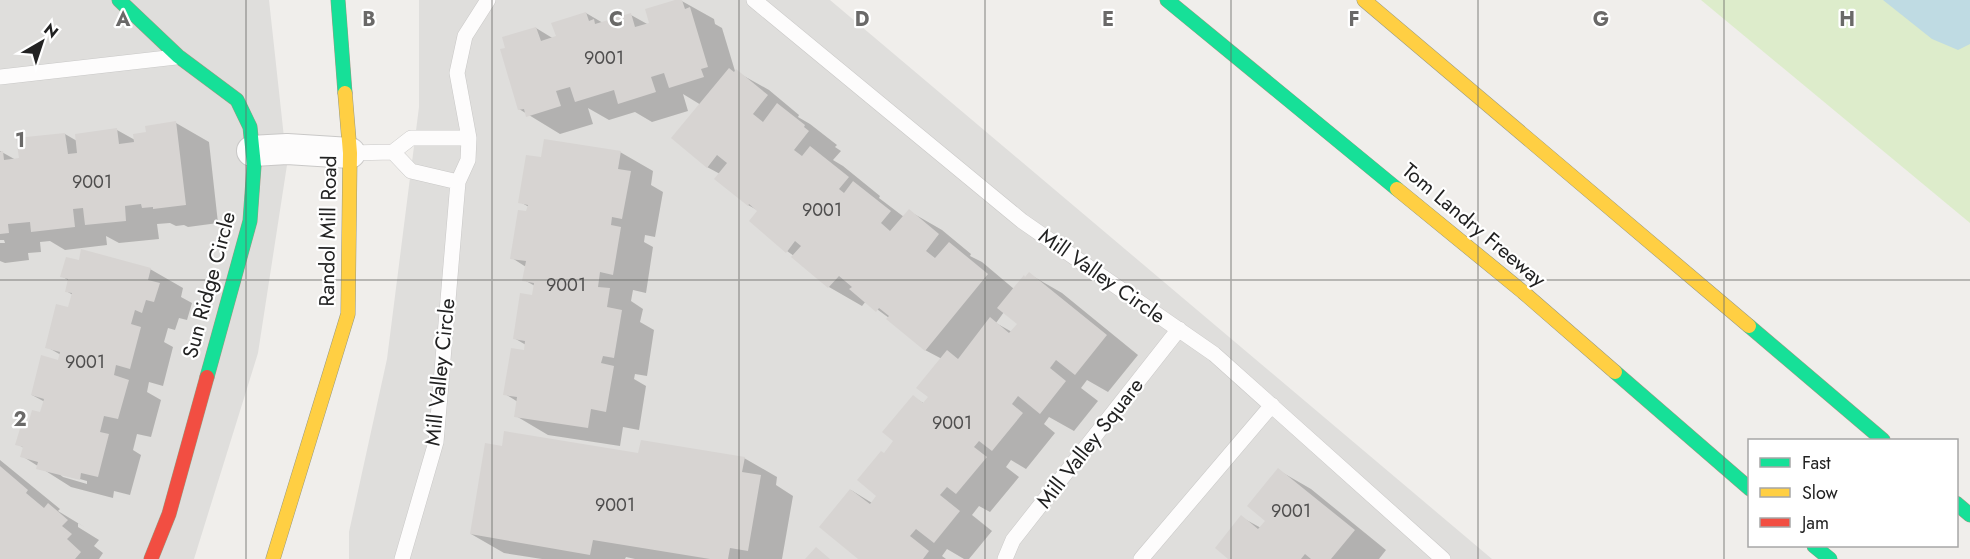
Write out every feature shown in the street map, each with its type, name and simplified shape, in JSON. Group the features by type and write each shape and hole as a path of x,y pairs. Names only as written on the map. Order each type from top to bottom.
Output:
{"main road":[{"name":"Sun Ridge Circle","path":"119,0 178,56 237,100 250,127 254,166 250,221 169,514 151,559"},
{"name":"Randol Mill Road","path":"273,559 348,314 350,153 338,0"},
{"name":"Tom Landry Freeway","path":"1167,0 1523,292 1748,488"},
{"path":"1365,0 1881,439"},
{"path":"1958,505 1970,514"},
{"path":"1815,547 1830,559"}],"street":[{"path":"252,151 287,149 350,153"}],"lane":[{"name":"Mill Valley Circle","path":"402,559 436,442 458,182 468,160 469,138 457,73 465,36 488,0"},
{"name":"Mill Valley Circle","path":"754,0 1022,221 1214,354 1443,559"},
{"path":"0,77 178,56"},
{"path":"350,153 393,152 411,138 469,138"},
{"path":"393,152 411,171 458,182"},
{"name":"Mill Valley Square","path":"1005,559 1013,540 1179,329"},
{"path":"1141,559 1272,405"}],"shaded area":[{"path":"0,0 269,0 287,165 258,353 194,559 0,559"},
{"path":"419,0 830,0 1492,559 349,559 349,532 387,359 419,107"}],"green space":[{"path":"1701,0 1970,0 1970,223"}],"water":[{"path":"1883,0 1970,0 1970,44 1958,50 1932,39"}],"building":[{"path":"682,0 685,9 690,7 708,67 701,69 704,77 669,88 664,73 651,77 656,92 618,104 614,90 575,102 570,87 556,91 561,106 526,117 524,109 518,110 500,49 505,48 502,37 536,27 541,41 556,36 551,23 586,12 589,21 594,19 595,24 631,13 635,27 649,23 645,9"},
{"path":"729,68 734,72 736,69 768,95 753,114 763,122 777,103 805,125 804,127 809,131 794,150 802,156 810,146 849,177 839,189 844,193 853,181 891,211 881,223 890,231 909,209 939,234 926,251 935,258 949,242 988,274 925,351 886,319 889,316 879,308 876,312 849,289 852,287 839,276 828,288 791,257 801,246 795,241 786,253 749,221 757,211 714,179 727,163 717,155 707,168 671,138"},
{"path":"176,121 186,205 153,209 153,207 142,208 141,204 125,206 126,221 85,225 83,208 73,209 75,227 31,232 30,222 8,224 9,233 0,234 0,152 3,151 4,160 19,158 16,138 65,133 68,154 77,153 75,134 117,128 119,144 134,142 133,134 146,132 145,126"},
{"path":"544,139 621,151 618,169 631,171 622,219 612,217 611,225 621,227 613,275 600,272 598,287 610,288 607,307 622,310 614,358 603,356 601,363 614,366 606,412 591,409 588,428 514,417 517,397 503,395 511,348 524,350 525,341 513,339 520,293 532,295 534,283 522,281 526,261 510,259 518,210 526,211 528,205 518,203 526,155 541,157"},
{"path":"81,249 151,268 148,280 160,283 154,302 146,300 142,313 135,310 131,324 141,327 130,369 116,365 114,375 129,380 118,419 104,416 100,432 109,434 98,477 81,473 80,480 36,469 38,462 20,457 23,447 15,445 22,422 28,424 32,410 40,412 44,399 31,395 41,355 58,360 60,352 45,348 56,304 68,307 72,293 65,292 68,279 60,277 66,257 79,260"},
{"path":"1029,272 1107,335 1075,375 1056,360 1050,368 1066,381 1040,414 1018,396 1012,404 1023,413 992,451 979,441 974,447 987,457 956,494 947,487 940,495 960,511 934,543 916,529 910,536 929,551 923,559 858,559 819,527 850,489 870,504 876,496 857,480 881,451 884,453 893,441 882,432 913,395 923,403 928,397 916,388 947,350 958,359 990,317 1009,333 1017,324 997,308"},
{"path":"504,431 638,453 641,440 745,457 742,472 761,475 748,551 730,548 728,559 710,559 593,540 590,555 470,534 485,443 502,446"},
{"path":"0,466 28,490 26,493 44,508 48,503 68,520 62,526 72,534 67,539 81,552 75,559 0,559"},
{"path":"1278,468 1355,530 1331,559 1311,559 1305,554 1301,559 1228,559 1215,548 1241,515 1258,529 1265,521 1247,506"},
{"path":"816,547 830,559 805,559"}],"traffic: fast":[{"path":"119,0 178,56 237,100 250,127 254,166 250,221 207,377"},
{"path":"338,0 345,93"},
{"path":"1167,0 1397,189"},
{"path":"1749,326 1882,439"},
{"path":"1615,372 1748,487"},
{"path":"1958,505 1970,515"},
{"path":"1815,547 1830,559"}],"traffic: slow":[{"path":"1364,0 1749,326"},
{"path":"273,559 348,314 350,153 345,93"},
{"path":"1397,189 1523,292 1615,372"}],"traffic: jam":[{"path":"151,559 169,514 207,377"}]}
